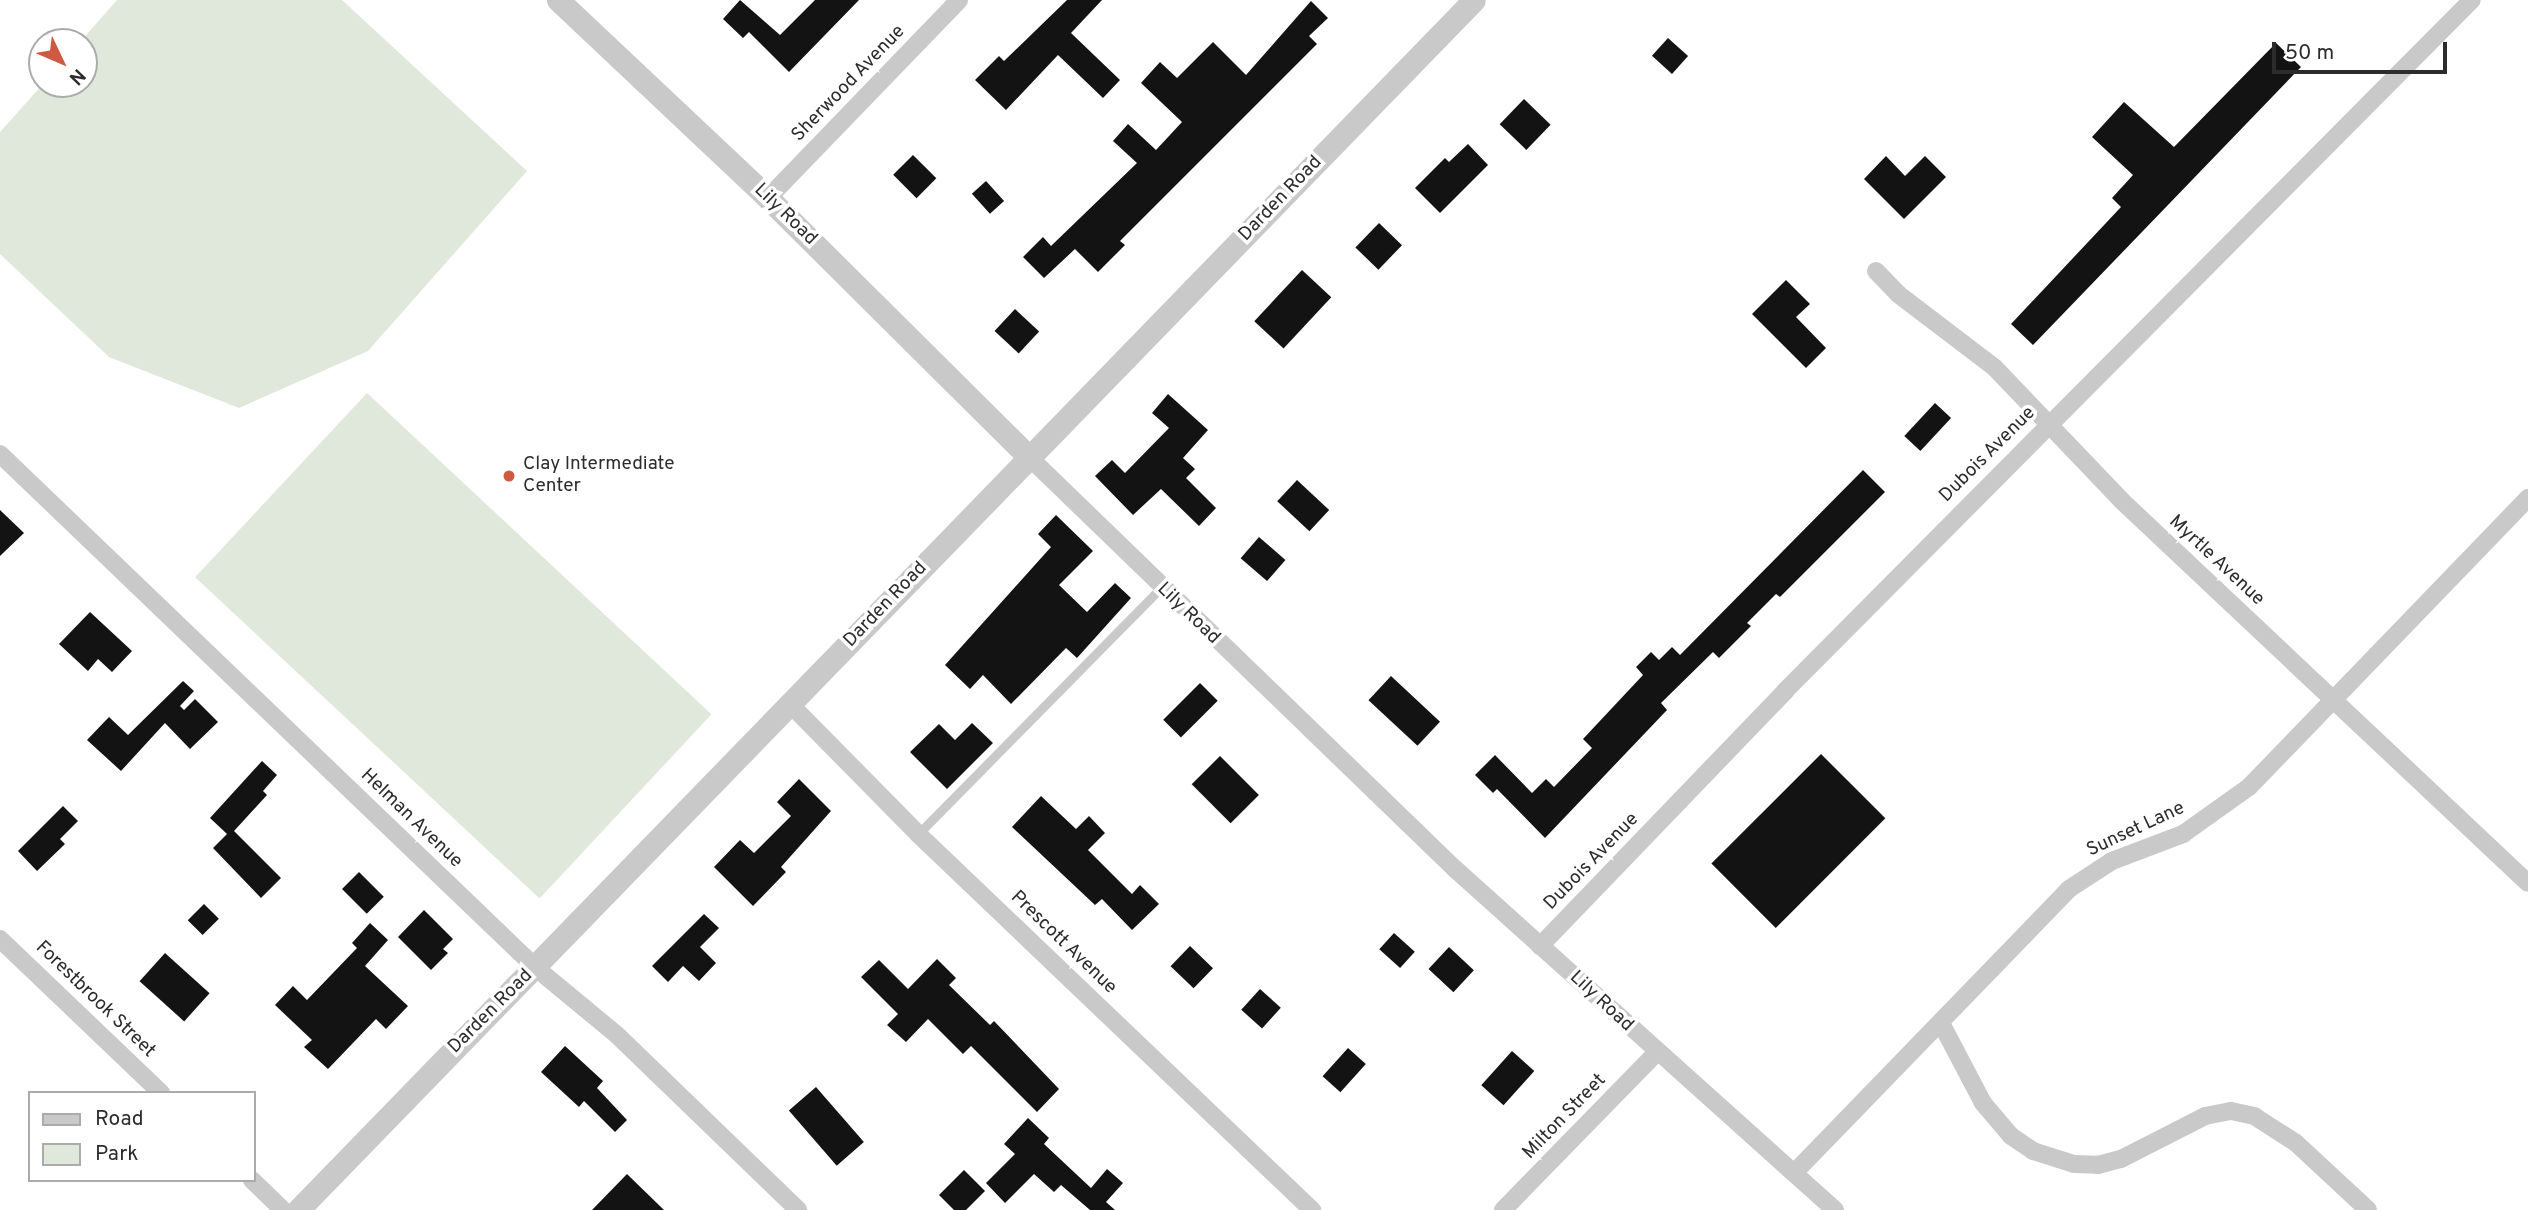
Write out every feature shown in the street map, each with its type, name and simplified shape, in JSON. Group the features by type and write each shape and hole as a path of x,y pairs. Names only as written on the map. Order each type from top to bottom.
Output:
{"street":[{"name":"Lily Road","path":"558,0 768,198 1161,587 1540,946 1656,1053 1835,1210"},
{"name":"Sherwood Avenue","path":"768,198 959,0"},
{"name":"Darden Road","path":"298,1210 1474,0"},
{"name":"Dubois Avenue","path":"1540,946 2051,422 2472,0"},
{"name":"Myrtle Avenue","path":"1876,271 1898,294 1995,368 2051,422 2122,501 2528,883"},
{"name":"Helman Avenue","path":"0,454 536,968 617,1035 797,1210"},
{"name":"Sunset Lane","path":"1794,1173 2069,889 2112,861 2183,834 2214,815 2249,787 2528,498"},
{"name":"Prescott Avenue","path":"789,703 918,834 1312,1210"},
{"name":"Forestbrook Street","path":"0,939 159,1091"},
{"path":"1941,1023 1983,1103 2011,1136 2033,1151 2074,1164 2098,1165 2121,1159 2205,1116 2231,1111 2254,1116 2296,1143 2368,1210"},
{"name":"Milton Street","path":"1503,1210 1656,1053"},
{"path":"254,1182 283,1210"}],"lane":[{"path":"918,834 1161,587"}],"green space":[{"path":"117,0 342,0 527,171 368,351 239,408 109,357 0,254 0,132 30,98 98,98 98,28 92,28"},
{"path":"367,393 711,714 540,899 195,577"}],"building":[{"path":"740,0 780,35 815,0 859,0 789,72 749,32 743,38 723,19"},
{"path":"1067,0 1102,0 1071,33 1120,80 1103,98 1058,55 1006,110 975,80 999,56 1004,61"},
{"path":"1311,1 1328,18 1309,36 1317,44 1120,241 1125,245 1098,272 1075,249 1044,278 1023,257 1043,237 1051,246 1137,163 1113,141 1128,124 1156,150 1182,122 1141,83 1160,62 1177,78 1213,42 1246,75"},
{"path":"1668,38 1688,56 1672,74 1652,56"},
{"path":"2276,43 2301,67 2033,345 2011,324 2121,207 2112,198 2133,175 2092,137 2124,102 2174,147"},
{"path":"1524,99 1551,125 1526,150 1500,124"},
{"path":"1468,144 1488,165 1440,213 1415,188 1445,158 1449,162"},
{"path":"913,155 936,178 917,198 893,175"},
{"path":"1886,156 1905,176 1925,156 1946,177 1904,219 1864,179"},
{"path":"986,181 1004,201 990,214 972,194"},
{"path":"1379,223 1402,245 1378,270 1355,247"},
{"path":"1302,270 1331,297 1284,348 1254,321"},
{"path":"1786,280 1810,304 1796,317 1826,348 1806,368 1752,314"},
{"path":"1015,309 1039,332 1019,353 995,331"},
{"path":"1168,394 1208,430 1183,458 1195,469 1186,478 1216,508 1199,526 1161,489 1133,515 1095,476 1112,460 1125,473 1169,428 1152,413"},
{"path":"1935,403 1951,418 1920,451 1904,436"},
{"path":"1863,470 1885,492 1780,597 1776,594 1747,623 1751,626 1719,658 1713,652 1661,703 1667,710 1545,838 1497,789 1493,793 1475,775 1495,755 1532,793 1546,779 1554,787 1592,748 1583,739 1643,675 1636,667 1651,652 1659,660 1672,647 1680,655"},
{"path":"1297,480 1329,510 1309,531 1277,501"},
{"path":"0,510 24,533 0,556"},
{"path":"1056,515 1093,551 1059,585 1087,612 1115,583 1131,598 1077,658 1066,648 1011,704 983,675 970,689 945,665 1051,547 1038,534"},
{"path":"1259,537 1285,560 1267,581 1241,558"},
{"path":"90,612 132,651 112,672 98,659 88,671 59,644"},
{"path":"1391,676 1440,722 1417,746 1368,700"},
{"path":"183,681 194,691 180,706 184,710 195,699 218,722 190,749 165,723 121,771 87,740 109,717 128,735"},
{"path":"1200,683 1218,701 1181,737 1163,720"},
{"path":"972,723 993,743 947,789 910,752 939,724 955,740"},
{"path":"1821,754 1885,818 1776,928 1711,864"},
{"path":"1220,756 1259,795 1231,823 1192,784"},
{"path":"262,761 277,775 263,791 267,795 234,831 281,878 261,898 213,848 227,834 210,818"},
{"path":"799,779 831,811 781,867 786,872 753,906 714,867 740,840 754,853 791,816 777,802"},
{"path":"1041,796 1076,829 1089,816 1105,833 1088,850 1132,894 1140,885 1159,904 1132,930 1102,899 1095,905 1012,827"},
{"path":"63,806 78,821 60,839 65,844 37,871 18,851"},
{"path":"359,872 384,897 367,914 342,889"},
{"path":"204,904 219,919 203,935 188,920"},
{"path":"424,910 453,939 443,949 448,953 431,970 398,937"},
{"path":"704,914 719,928 700,947 716,963 699,981 683,966 668,982 652,966"},
{"path":"370,923 388,940 365,966 408,1006 386,1029 376,1019 328,1069 304,1047 312,1040 275,1005 293,986 307,1000 357,948 352,943"},
{"path":"1394,933 1415,952 1400,968 1379,949"},
{"path":"1190,946 1213,968 1194,988 1171,966"},
{"path":"1449,947 1474,970 1453,992 1429,969"},
{"path":"165,953 210,993 184,1021 140,981"},
{"path":"937,959 956,978 949,985 990,1025 994,1021 1059,1089 1037,1112 971,1046 963,1054 928,1019 906,1042 887,1025 898,1014 861,977 879,960 908,989"},
{"path":"1260,989 1281,1008 1262,1029 1241,1010"},
{"path":"565,1046 603,1081 597,1088 627,1120 615,1132 584,1101 579,1107 541,1072"},
{"path":"1348,1048 1366,1064 1340,1092 1323,1076"},
{"path":"1512,1051 1534,1071 1504,1105 1481,1085"},
{"path":"816,1087 864,1142 837,1166 789,1111"},
{"path":"1028,1118 1049,1138 1044,1144 1091,1188 1107,1169 1123,1183 1106,1202 1115,1210 1090,1210 1061,1185 1054,1192 1034,1174 1005,1203 986,1183 1015,1154 1004,1144"},
{"path":"964,1170 985,1191 966,1210 954,1210 939,1195"},
{"path":"627,1174 664,1210 592,1210"}],"place":[{"name":"Clay Intermediate Center","path":"509,476"}]}
